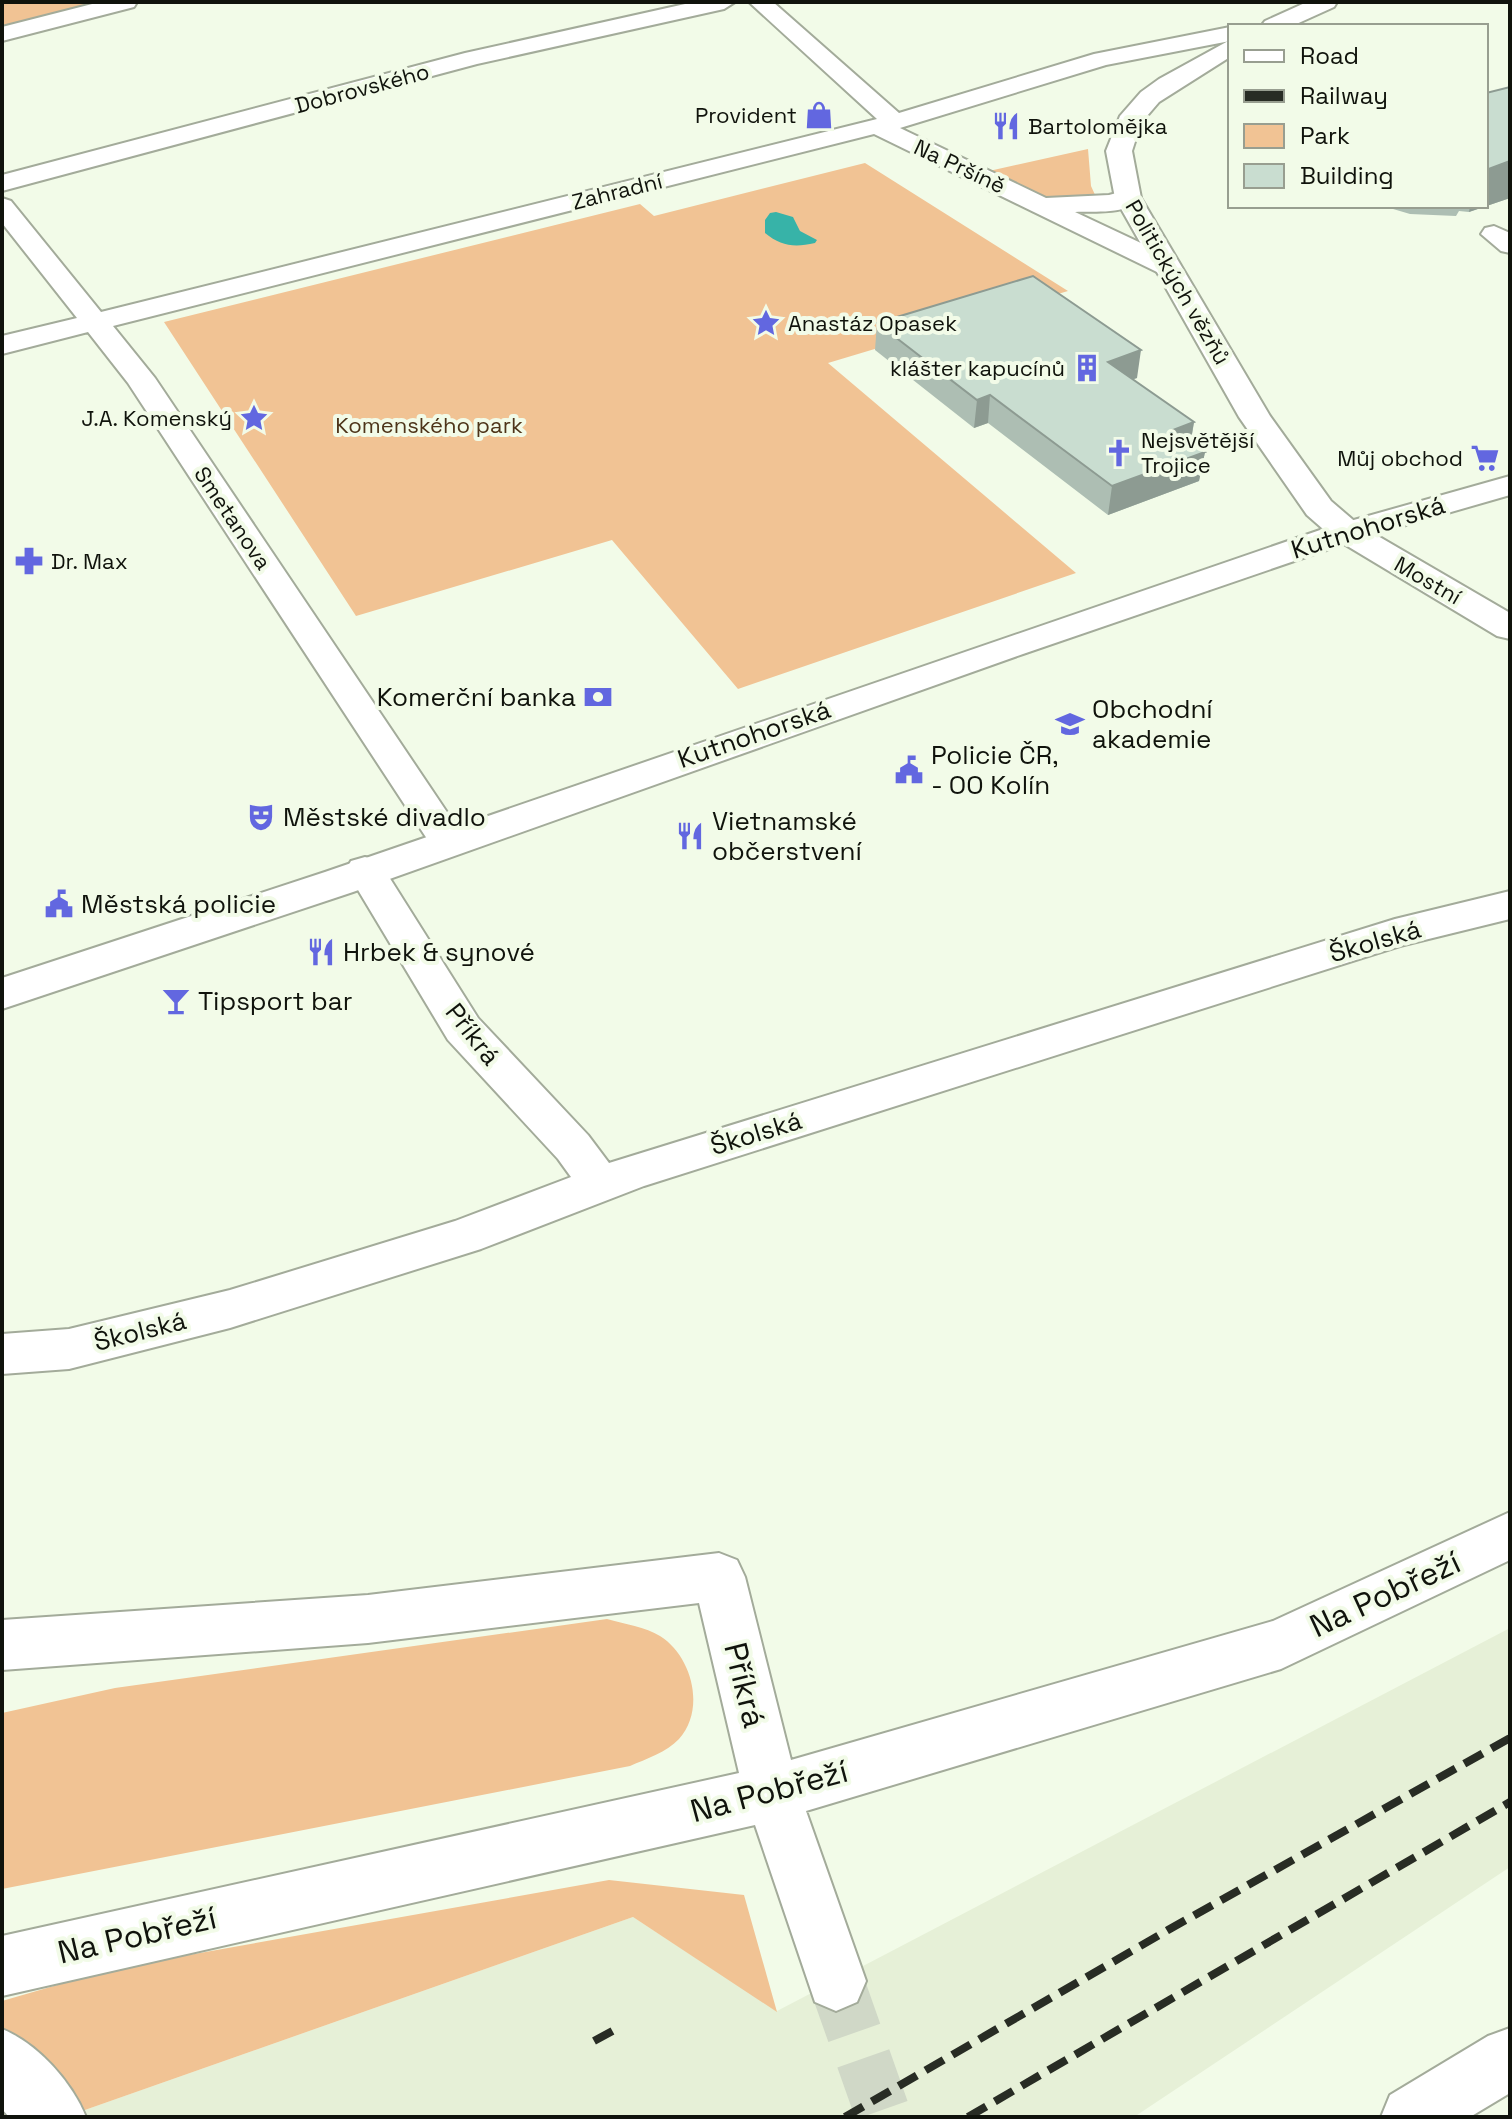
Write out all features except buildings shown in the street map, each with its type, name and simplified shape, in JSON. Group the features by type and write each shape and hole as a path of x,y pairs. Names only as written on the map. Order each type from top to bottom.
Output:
{"street":[{"path":"2,34 126,2"},
{"name":"Dobrovského","path":"2,183 473,58 724,2"},
{"name":"Na Pršíně","path":"760,2 886,124 1167,266"},
{"path":"1277,24 1328,2"},
{"name":"Zahradní","path":"2,345 886,124 1012,83 1115,55 1228,34"},
{"name":"Politických vězňů","path":"1228,48 1150,97 1129,121 1119,151 1128,198 1263,429 1319,508 1347,532"},
{"name":"Na Pršíně","path":"1044,206 1111,203 1128,198"},
{"name":"Smetanova","path":"2,206 140,378 448,842"},
{"name":"Kutnohorská","path":"2,994 448,842 1140,599 1347,532 1510,485"},
{"name":"Mostní","path":"1347,532 1510,628"},
{"name":"Příkrá","path":"365,870 463,1029 573,1147 599,1183"},
{"name":"Školská","path":"2,1354 69,1349 230,1309 465,1236 599,1183 1395,933 1510,905"},
{"name":"Na Pobřeží","path":"2,1966 772,1793 1281,1644 1510,1535"},
{"name":"Příkrá","path":"2,1645 368,1619 719,1577 772,1793 836,1981"},
{"path":"1412,2117 1510,2058"},
{"path":"2,2061 53,2117"}],"shaded area":[{"path":"1510,1628 1510,1867 1134,2117 65,2117 633,1917 777,2011"}],"green space":[{"path":"2,2 100,2 2,28"},
{"path":"1088,149 1091,186 1096,197 1053,200 989,171"},
{"name":"Komenského park","path":"865,163 1068,291 828,363 1076,573 738,689 612,540 356,616 164,322 640,204 654,216"},
{"path":"607,1619 660,1636 680,1656 692,1684 692,1713 687,1727 674,1744 649,1758 630,1766 2,1889 2,1713 115,1688"},
{"path":"609,1880 744,1895 777,2012 633,1917 65,2117 2,2117 2,2001 116,1968"}],"water":[{"path":"770,213 793,217 800,231 817,240 815,243 788,245 765,233 765,220"}],"tunnel":[{"path":"836,1981 884,2117"}],"railway":[{"path":"845,2117 1168,1930 1510,1738"},
{"path":"968,2117 1510,1802"},
{"path":"594,2041 616,2029"}],"place":[{"name":"Provident","path":"819,115"},
{"name":"Bartolomějka","path":"1006,126"},
{"name":"Anastáz Opasek","path":"766,323"},
{"name":"klášter kapucínů","path":"1087,368"},
{"name":"J.A. Komenský","path":"254,418"},
{"name":"Nejsvětější Trojice","path":"1119,453"},
{"name":"Můj obchod","path":"1485,458"},
{"name":"Dr. Max","path":"29,561"},
{"name":"Komerční banka","path":"598,697"},
{"name":"Obchodní akademie","path":"1070,724"},
{"name":"Policie ČR, - OO Kolín","path":"909,770"},
{"name":"Městské divadlo","path":"261,817"},
{"name":"Vietnamské občerstvení","path":"690,836"},
{"name":"Městská policie","path":"59,904"},
{"name":"Hrbek & synové","path":"321,952"},
{"name":"Tipsport bar","path":"176,1001"}]}
